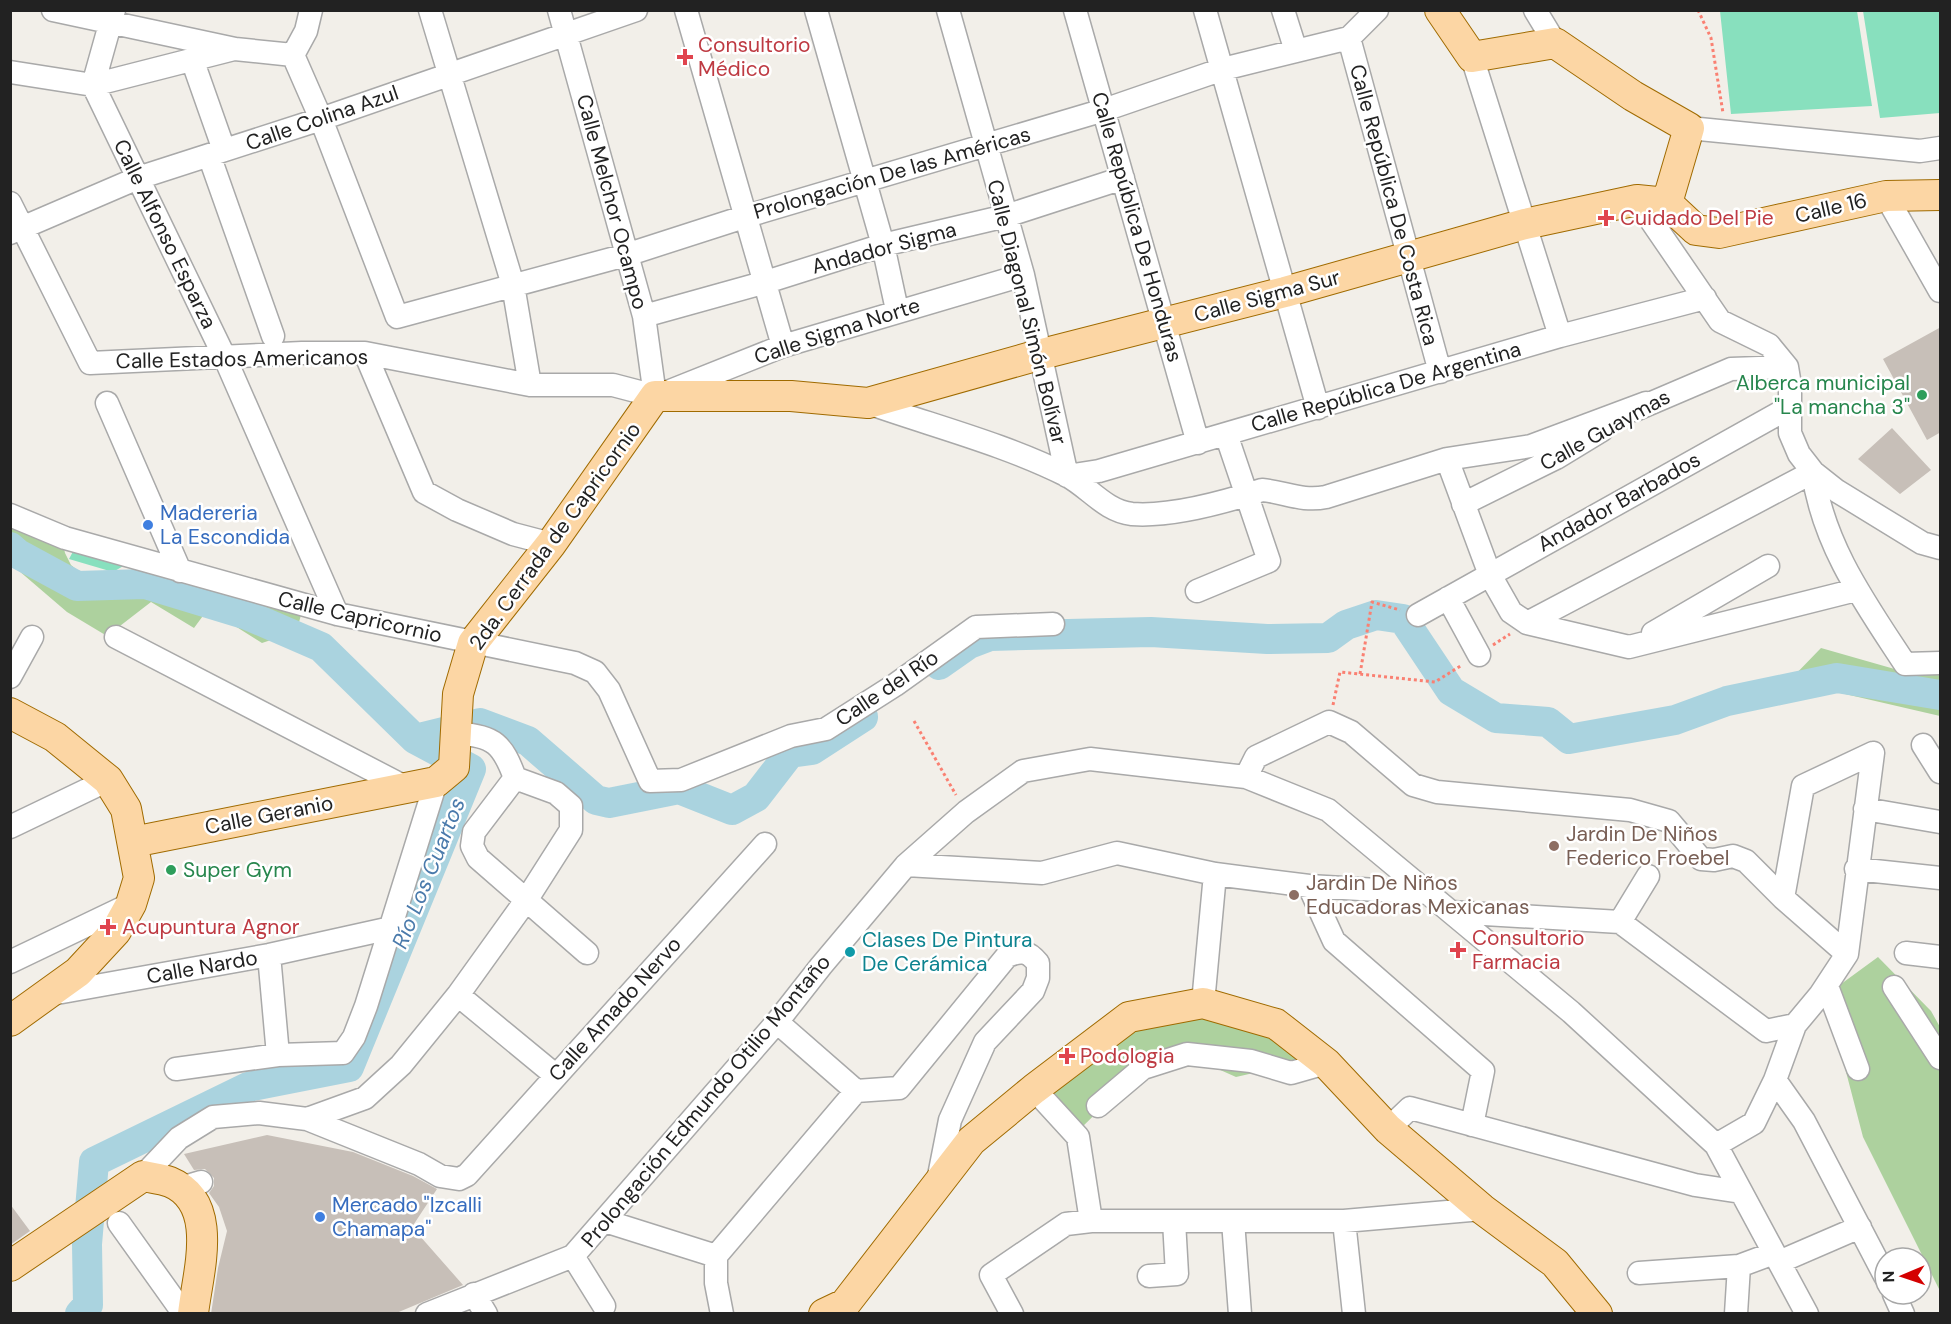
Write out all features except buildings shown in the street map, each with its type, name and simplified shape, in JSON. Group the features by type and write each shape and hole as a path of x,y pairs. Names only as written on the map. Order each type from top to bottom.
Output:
{"main road":[{"path":"1440,10 1472,57 1555,43 1633,96 1689,128 1667,203"},
{"name":"Calle 16","path":"1667,203 1696,230 1719,233 1886,196 1941,195"},
{"name":"Calle Sigma Sur","path":"868,403 1042,354 1285,292 1524,224 1636,200 1667,203"},
{"name":"Calle Estados Americanos","path":"655,396 791,396 868,403"},
{"name":"2da. Cerrada de Capricornio","path":"445,774 458,734 458,694 473,643 551,544 655,396"},
{"path":"10,713 55,737 108,780 126,809 139,878 131,904 116,931 78,972 10,1022"},
{"path":"405,787 445,774"},
{"name":"Calle Geranio","path":"133,842 405,787"},
{"path":"841,1310 971,1141 1034,1089 1130,1017 1203,1003 1276,1024 1326,1063 1388,1129 1482,1209 1555,1263 1597,1314"},
{"path":"10,1266 57,1234 117,1209 143,1176 191,1185 202,1230 203,1255 193,1314"}],"street":[{"path":"53,10 113,16 235,49 293,55"},
{"path":"293,55 306,31 311,10"},
{"path":"430,10 451,73 513,285 530,385"},
{"name":"Calle Melchor Ocampo","path":"559,10 644,316 655,396"},
{"name":"Calle Colina Azul","path":"16,230 138,178 321,119 636,10"},
{"path":"686,10 783,346"},
{"path":"816,10 866,181 897,310"},
{"name":"Calle Diagonal Simón Bolívar","path":"948,10 1023,275 1067,476"},
{"name":"Calle República De Honduras","path":"1075,10 1198,443"},
{"path":"1205,10 1318,408"},
{"path":"1283,10 1296,51"},
{"path":"1349,38 1377,10"},
{"path":"1535,10 1555,43"},
{"path":"93,85 113,16"},
{"name":"Prolongación De las Américas","path":"321,119 396,317 626,255 747,216 1104,110 1223,69 1349,38"},
{"name":"Calle República De Costa Rica","path":"1349,38 1406,256 1440,372"},
{"path":"10,72 93,85 193,62 235,49"},
{"path":"293,55 321,119"},
{"path":"1472,57 1560,336"},
{"path":"193,62 216,153 273,336"},
{"name":"Calle Alfonso Esparza","path":"93,85 225,358 337,614"},
{"path":"1689,128 1920,150 1941,148"},
{"name":"Andador Sigma","path":"644,316 766,282 883,245 1006,216 1123,178"},
{"path":"1886,196 1941,291"},
{"path":"1636,200 1720,321 1769,345 1787,367 1790,433 1799,453 1813,471 1836,491 1922,543 1941,548"},
{"path":"10,203 16,230"},
{"name":"Calle Estados Americanos","path":"16,230 89,362 302,353 365,353 530,385 614,385 655,396"},
{"name":"Calle Sigma Norte","path":"655,396 783,346 897,310 1023,275"},
{"name":"Calle República De Argentina","path":"1067,476 1099,471 1560,336 1705,298"},
{"path":"365,353 424,492 457,510 513,534 551,544"},
{"name":"Calle Guaymas","path":"1463,504 1556,458 1646,403 1731,369 1787,367"},
{"path":"107,403 180,571"},
{"name":"Calle Estados Americanos","path":"868,403 1006,451 1067,476 1110,508 1130,514 1157,514 1244,496 1262,490 1279,491 1309,501 1447,459 1531,446 1646,403"},
{"name":"Andador Barbados","path":"1418,615 1790,407"},
{"path":"1197,591 1269,561 1244,496 1226,434"},
{"path":"1447,459 1490,575 1511,612 1527,623 1629,647 1856,590"},
{"path":"1813,471 1817,502 1831,539 1856,590 1905,664 1941,663"},
{"path":"1527,623 1813,471"},
{"name":"Calle Capricornio","path":"10,515 64,538 337,614 575,663 595,672 609,690 650,781"},
{"path":"1629,647 1768,566"},
{"path":"1448,598 1479,654"},
{"name":"Calle del Río","path":"650,781 681,780 791,736 826,729 896,685 976,627 1053,624"},
{"path":"10,677 32,637"},
{"path":"116,637 405,787"},
{"path":"1246,777 1256,757 1329,722 1350,732 1413,785 1437,792 1630,810 1669,821 1701,859 1714,860 1732,856 1746,861 1783,898 1847,954"},
{"path":"143,1176 179,1138 213,1118 259,1113 308,1119 365,1098 401,1065 458,995 527,899 571,830 571,806 556,793 515,778 507,756 495,742 479,734 458,734"},
{"path":"1923,745 1941,772"},
{"path":"1716,1145 1754,1123 1775,1080 1795,1025 1827,986 1847,954 1856,869 1873,753 1803,786 1783,898"},
{"name":"Prolongación Edmundo Otilio Montaño","path":"427,1314 573,1256 777,1022 906,865 966,812 1023,771 1090,759 1246,777 1328,810 1571,1012 1716,1145 1807,1314"},
{"path":"176,1069 278,1055 342,1053 354,1037 445,774"},
{"path":"515,778 474,832 472,846 478,858 587,953"},
{"path":"10,827 108,780"},
{"path":"1865,809 1941,822"},
{"name":"Calle Amado Nervo","path":"308,1119 418,1164 440,1176 459,1179 467,1175 765,844"},
{"path":"906,865 1042,873 1117,853 1215,874 1309,886 1429,893"},
{"path":"1856,869 1941,878"},
{"path":"1203,1003 1215,874"},
{"path":"1620,922 1648,876"},
{"path":"1309,886 1334,941 1483,1071 1472,1125"},
{"path":"10,962 131,904"},
{"path":"1451,912 1620,922 1767,1031 1795,1025"},
{"name":"Calle Nardo","path":"48,994 269,955 390,928"},
{"path":"777,1022 856,1091 899,1088 1007,956 1019,951 1029,953 1038,963 1038,978 1033,991 985,1042 950,1120 938,1181"},
{"path":"1906,953 1941,957"},
{"path":"269,955 278,1055"},
{"path":"1827,986 1858,1069"},
{"path":"1894,987 1941,1058"},
{"path":"458,995 555,1076"},
{"path":"1098,1106 1143,1068 1187,1054 1251,1061 1291,1073 1326,1063"},
{"path":"1775,1080 1804,1121 1873,1252"},
{"path":"1034,1089 1078,1137 1091,1221"},
{"path":"722,1314 716,1256 856,1091"},
{"path":"1388,1129 1410,1108 1695,1185 1741,1192"},
{"path":"117,1209 184,1314"},
{"path":"1012,1314 991,1275 1066,1224 1091,1221 1344,1221 1482,1209"},
{"path":"605,1221 716,1256"},
{"path":"1149,1276 1177,1274 1174,1221"},
{"path":"1233,1221 1240,1314"},
{"path":"1344,1221 1354,1314"},
{"path":"1639,1273 1739,1266 1777,1258 1860,1227"},
{"path":"573,1256 604,1306"},
{"path":"1736,1314 1739,1266"},
{"path":"474,1294 486,1314"}],"path":[{"path":"1698,10 1711,38 1724,132"},
{"path":"1360,674 1372,602 1418,615"},
{"path":"1329,722 1340,672 1435,682 1447,674"},
{"path":"914,721 966,812"}],"green space":[{"path":"1720,11 1857,11 1872,106 1731,114"},
{"path":"1863,11 1940,11 1940,113 1880,118"},
{"path":"11,517 62,539 71,565 82,574 105,578 144,566 303,608 292,647 274,639 262,643 208,609 194,628 151,602 107,636 67,612 11,564"},
{"path":"77,544 125,565 113,572 69,559"},
{"path":"1821,648 1912,674 1940,675 1940,716 1789,681"},
{"path":"1878,957 1931,1011 1940,1027 1940,1291 1933,1277 1933,1246 1918,1246 1863,1137 1826,995"},
{"path":"1202,1016 1272,1026 1305,1061 1236,1077 1209,1065 1179,1062 1132,1078 1076,1133 1038,1089 1127,1021"}],"waterway":[{"name":"Río Los Cuartos","path":"10,547 18,554 77,586 145,584 247,615 321,647 415,739 471,769 349,1067 248,1087 94,1162 87,1244 88,1305 80,1314"},
{"path":"939,665 969,644 990,636 1151,632 1267,639 1328,638 1346,625 1376,615 1403,619 1451,691 1496,718 1548,722 1569,739 1675,720 1727,701 1837,678 1940,695"},
{"path":"415,739 480,723 528,741 596,800 609,803 679,789 732,810 756,797 790,753 812,750 863,717"}],"place":[{"name":"Consultorio Médico","path":"685,57"},
{"name":"Cuidado Del Pie","path":"1606,218"},
{"name":"Alberca municipal \"La mancha 3\"","path":"1922,395"},
{"name":"Madereria La Escondida","path":"148,525"},
{"name":"Jardin De Niños Federico Froebel","path":"1554,846"},
{"name":"Super Gym","path":"171,870"},
{"name":"Jardin De Niños Educadoras Mexicanas","path":"1294,895"},
{"name":"Acupuntura Agnor","path":"108,927"},
{"name":"Consultorio Farmacia","path":"1458,950"},
{"name":"Clases De Pintura De Cerámica","path":"850,952"},
{"name":"Podologia","path":"1067,1056"},
{"name":"Mercado \"Izcalli Chamapa\"","path":"320,1217"}]}
